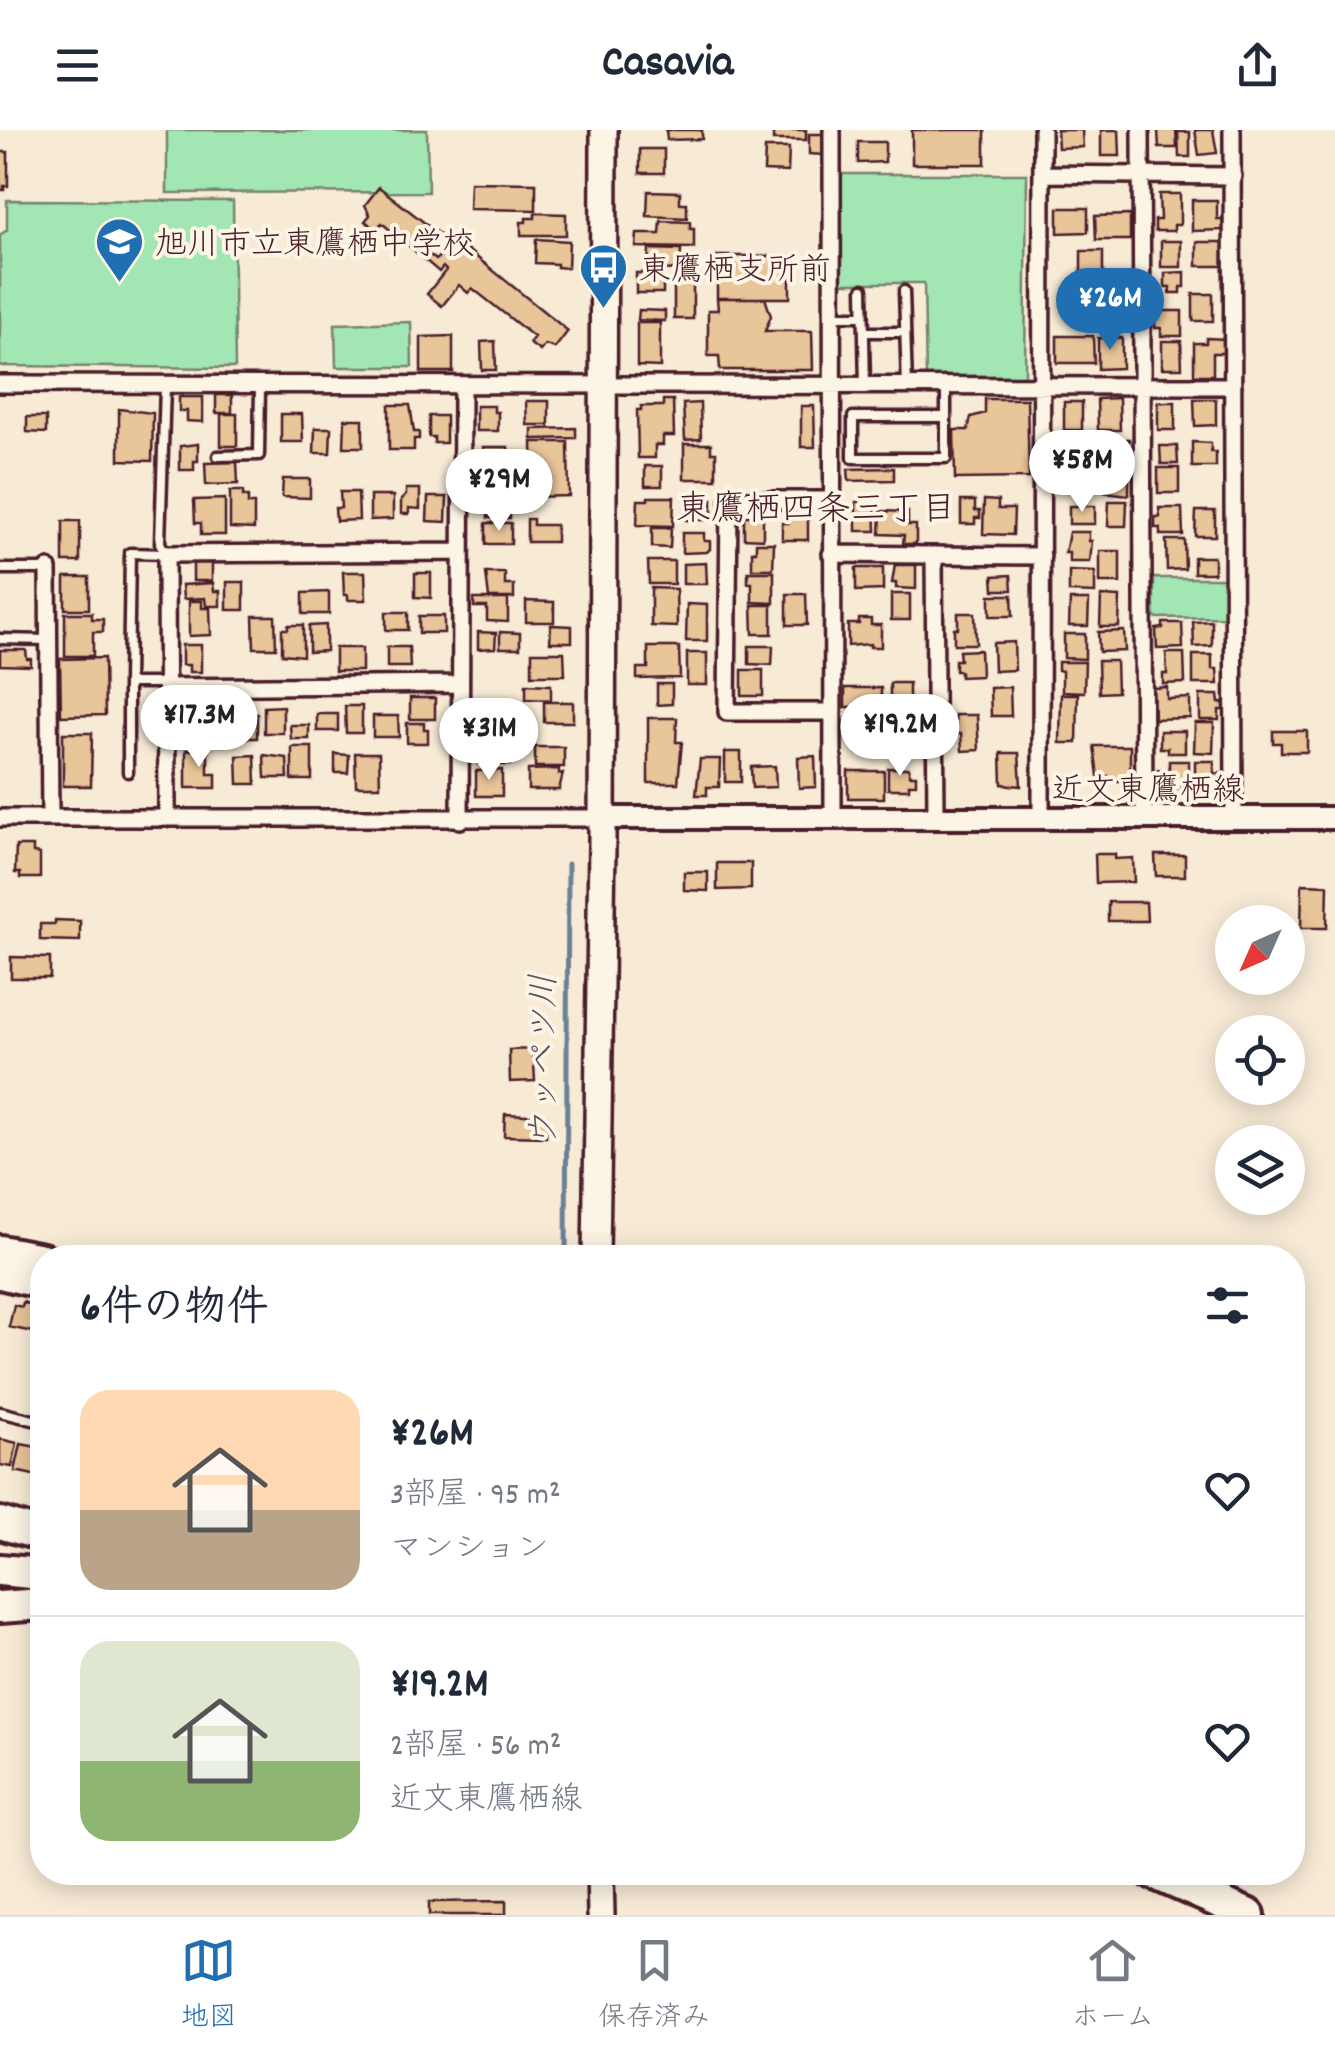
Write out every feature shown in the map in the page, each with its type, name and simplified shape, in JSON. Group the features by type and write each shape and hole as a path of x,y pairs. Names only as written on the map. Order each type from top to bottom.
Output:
{"highway":[{"path":"0,1251 30,1266"},
{"path":"0,1273 30,1271"},
{"path":"0,1523 30,1532"},
{"path":"0,1544 30,1547"},
{"path":"0,1570 30,1573"},
{"path":"0,1607 30,1605"},
{"path":"1181,1885 1251,1915"},
{"path":"1197,1885 1251,1915"}],"main road":[{"path":"596,1245 604,130"},
{"path":"600,1885 601,1915"}],"street":[{"path":"832,130 833,818"},
{"path":"1041,818 1042,130"},
{"path":"1141,130 1144,819"},
{"path":"1232,130 1234,818"},
{"path":"1042,174 1233,176"},
{"path":"0,384 1233,386"},
{"path":"460,820 462,387"},
{"path":"831,500 729,500 727,712 832,712"},
{"path":"168,816 166,554 460,552"},
{"path":"831,554 1042,556"},
{"path":"934,555 936,817"},
{"path":"48,569 50,818"},
{"path":"165,685 460,684"},
{"path":"0,818 602,818"},
{"name":"近文東鷹栖線","path":"602,818 1335,818"}],"lane":[{"path":"863,289 865,387"},
{"path":"904,291 907,387"},
{"path":"832,316 864,316"},
{"path":"864,332 905,332"},
{"path":"165,385 160,543 166,554"},
{"path":"218,456 259,455 260,386"},
{"path":"946,387 946,417 946,458 854,458 853,417 946,417"},
{"path":"831,444 853,444"},
{"path":"128,772 130,553 166,554"},
{"path":"0,569 48,569"},
{"path":"0,639 48,640"},
{"path":"128,683 165,685"},
{"path":"0,1412 30,1419"}],"green space":[{"path":"167,130 427,130 428,192 167,193"},
{"path":"840,174 1027,174 1025,377 926,378 924,283 839,283"},
{"name":"旭川市立東鷹栖中学校","path":"7,200 233,201 235,368 0,366 0,235 7,230"},
{"path":"411,322 412,367 336,367 335,324"},
{"path":"1154,578 1226,578 1227,617 1154,618"},
{"path":"232,695 232,736 182,737 181,703 189,696"}],"building":[{"path":"666,130 702,130 702,139 667,140"},
{"path":"773,130 806,130 806,140 773,140"},
{"path":"912,130 985,130 985,164 912,164"},
{"path":"1057,130 1082,130 1083,147 1058,148"},
{"path":"1101,130 1119,130 1120,156 1101,156"},
{"path":"1158,130 1176,130 1177,148 1159,148"},
{"path":"1195,130 1213,130 1217,153 1199,155"},
{"path":"1178,132 1190,132 1190,157 1179,157"},
{"path":"809,134 824,134 824,155 809,154"},
{"path":"858,142 885,142 885,162 858,163"},
{"path":"765,148 789,148 788,172 764,171"},
{"path":"640,149 664,149 664,173 640,173"},
{"path":"0,152 8,152 8,186 4,190 0,190"},
{"path":"470,182 536,183 536,210 469,209"},
{"path":"379,187 440,235 426,252 436,260 453,238 568,331 555,348 545,345 540,351 529,343 534,337 472,288 468,293 459,285 442,306 427,294 446,270 443,267 439,272 382,223 376,229 365,221 370,215 365,205"},
{"path":"648,191 680,192 680,203 687,203 687,218 647,216"},
{"path":"1159,194 1180,194 1180,225 1174,225 1174,231 1155,231 1155,220 1160,220"},
{"path":"1192,200 1217,200 1217,219 1223,219 1223,230 1192,231"},
{"path":"1058,208 1088,208 1088,232 1058,233"},
{"path":"535,213 566,214 566,235 521,235 521,222 535,218"},
{"path":"1130,215 1130,240 1096,240 1095,216"},
{"path":"661,221 690,222 694,248 636,247 637,234 660,234"},
{"path":"536,239 569,241 568,268 535,263"},
{"path":"1161,241 1181,241 1181,267 1161,267"},
{"path":"1197,242 1223,242 1223,266 1197,266"},
{"path":"649,249 681,250 680,270 648,269"},
{"path":"1081,251 1103,251 1103,300 1087,300 1088,294 1081,294"},
{"path":"717,256 790,256 790,298 717,298"},
{"path":"1185,272 1181,293 1170,293 1170,287 1165,287 1165,273"},
{"path":"636,273 663,273 663,293 636,293"},
{"path":"674,280 693,280 693,319 674,319"},
{"path":"1193,294 1213,294 1213,321 1193,321"},
{"path":"717,298 765,298 771,316 765,331 812,331 813,370 720,370 719,356 708,356 708,310 718,310"},
{"path":"639,310 665,311 665,321 638,320"},
{"path":"1155,311 1182,311 1182,336 1161,336 1161,328 1155,328"},
{"path":"637,323 660,323 660,367 637,366"},
{"path":"453,336 453,372 421,372 421,337"},
{"path":"1057,336 1093,336 1094,363 1057,363"},
{"path":"1098,338 1122,338 1122,368 1098,369"},
{"path":"1206,338 1226,339 1226,353 1213,353 1213,375 1194,375 1194,343 1206,343"},
{"path":"495,341 496,370 482,370 481,342"},
{"path":"1162,341 1181,341 1182,368 1162,368"},
{"path":"216,395 232,395 232,413 216,413"},
{"path":"179,397 203,397 203,422 187,421 187,411 179,411"},
{"path":"1119,398 1120,430 1098,430 1097,399"},
{"path":"985,399 1027,399 1029,478 955,479 954,430 968,430 971,417 985,413"},
{"path":"1194,399 1216,399 1216,425 1195,426"},
{"path":"663,400 673,400 674,436 663,436 663,445 655,445 655,458 638,458 637,410 641,406 663,406"},
{"path":"526,401 549,401 549,425 527,425"},
{"path":"1064,402 1082,402 1082,430 1064,430"},
{"path":"1158,402 1175,402 1175,430 1158,430"},
{"path":"700,403 701,439 685,440 683,404"},
{"path":"389,405 410,405 414,432 419,432 414,450 389,450"},
{"path":"476,406 494,406 494,412 498,412 498,431 476,431"},
{"path":"801,406 814,406 815,447 801,447"},
{"path":"119,409 153,413 152,461 119,460"},
{"path":"221,414 237,414 237,446 221,446"},
{"path":"281,414 302,414 303,442 281,442"},
{"path":"429,416 446,416 446,443 434,443 434,437 429,437"},
{"path":"27,417 46,417 46,433 27,432"},
{"path":"345,419 363,419 363,447 344,447"},
{"path":"315,428 331,428 330,453 314,453"},
{"path":"576,428 576,438 532,439 532,429"},
{"path":"1103,439 1129,439 1129,463 1102,462"},
{"path":"532,442 568,442 569,496 533,497"},
{"path":"1192,442 1211,443 1211,452 1216,452 1216,467 1192,467"},
{"path":"1071,443 1093,443 1093,464 1071,463"},
{"path":"198,444 194,470 180,470 180,446"},
{"path":"684,444 711,444 711,452 716,452 716,479 684,479"},
{"path":"1160,446 1177,446 1178,464 1161,464"},
{"path":"483,447 508,447 508,465 487,465"},
{"path":"237,462 238,484 206,485 205,463"},
{"path":"645,466 662,466 662,486 645,486"},
{"path":"894,468 894,480 849,481 848,469"},
{"path":"1104,468 1129,468 1129,495 1104,492"},
{"path":"1158,468 1179,468 1179,493 1158,493"},
{"path":"486,469 508,469 508,489 489,489"},
{"path":"283,479 310,479 310,498 282,497"},
{"path":"406,489 420,489 420,509 409,508 409,514 401,514 401,500"},
{"path":"230,491 243,491 248,504 254,504 254,529 230,528"},
{"path":"340,492 358,492 359,520 336,521 335,508 341,508"},
{"path":"488,493 510,493 510,518 488,518"},
{"path":"370,496 393,496 393,519 370,520"},
{"path":"428,497 447,497 446,522 427,521"},
{"path":"674,497 673,526 637,525 638,500"},
{"path":"225,499 225,535 201,535 201,523 195,523 194,500"},
{"path":"686,499 712,499 712,514 706,514 707,520 686,520"},
{"path":"984,500 998,501 998,509 1014,509 1013,535 983,534"},
{"path":"961,501 975,501 980,518 975,518 975,524 961,524"},
{"path":"1109,501 1127,501 1126,526 1108,526"},
{"path":"856,502 875,502 876,531 856,531"},
{"path":"1069,506 1095,506 1095,524 1069,524"},
{"path":"1159,508 1182,508 1183,535 1160,535 1160,528 1155,528"},
{"path":"881,511 908,512 908,525 916,525 916,544 903,544 904,535 880,534"},
{"path":"1196,511 1215,511 1215,536 1195,536"},
{"path":"789,514 808,514 808,540 782,540 782,523 789,523"},
{"path":"744,516 763,516 763,539 744,538"},
{"path":"527,519 533,519 533,525 556,525 556,542 527,542"},
{"path":"63,521 80,521 80,562 63,562"},
{"path":"486,523 511,523 511,544 486,544"},
{"path":"652,528 671,528 670,548 652,547"},
{"path":"1069,532 1089,532 1090,562 1069,562 1069,553 1065,553"},
{"path":"682,533 704,533 710,549 682,553"},
{"path":"1166,540 1184,540 1185,569 1167,570"},
{"path":"756,543 774,543 773,569 752,569"},
{"path":"1100,551 1120,551 1120,583 1100,583"},
{"path":"1194,557 1214,557 1214,573 1194,573"},
{"path":"648,561 674,561 674,584 649,584"},
{"path":"193,563 212,563 212,581 193,581"},
{"path":"706,563 707,584 683,584 683,564"},
{"path":"895,565 916,565 916,589 896,588 896,583 892,583"},
{"path":"856,568 883,568 883,590 856,591"},
{"path":"1069,571 1095,572 1095,593 1069,592"},
{"path":"343,572 365,572 366,600 348,600 348,595 344,595"},
{"path":"748,572 774,572 774,603 752,602"},
{"path":"415,573 431,573 431,598 415,597"},
{"path":"486,573 505,573 505,585 514,585 514,598 489,598"},
{"path":"1011,575 1012,590 994,590 993,576"},
{"path":"65,577 89,577 89,609 65,609"},
{"path":"227,582 244,582 244,610 227,610"},
{"path":"213,583 214,591 220,591 220,606 206,606 205,598 183,599 182,585"},
{"path":"651,588 676,589 677,627 651,626"},
{"path":"329,592 329,614 303,614 303,593"},
{"path":"787,594 806,594 807,625 787,625"},
{"path":"891,594 910,594 910,620 891,620"},
{"path":"990,595 1012,595 1013,616 990,616"},
{"path":"1101,596 1120,597 1119,627 1100,627"},
{"path":"474,599 508,599 508,622 487,621 487,607 474,607"},
{"path":"1070,600 1089,600 1088,626 1069,626"},
{"path":"189,601 202,601 202,608 210,608 211,635 189,636"},
{"path":"526,601 554,602 554,622 526,622"},
{"path":"687,604 707,605 707,641 686,641"},
{"path":"752,605 772,605 772,634 753,634"},
{"path":"386,612 408,612 408,630 386,630"},
{"path":"65,613 92,613 92,619 103,619 103,632 93,632 93,656 65,656"},
{"path":"958,613 975,613 976,644 954,644"},
{"path":"253,616 275,616 276,648 254,648"},
{"path":"419,616 444,616 444,633 419,633"},
{"path":"859,619 871,619 871,625 881,625 881,647 848,646 848,624 859,624"},
{"path":"1212,621 1212,646 1194,647 1193,622"},
{"path":"1163,623 1182,623 1183,648 1157,649 1156,629 1163,628"},
{"path":"288,625 303,625 303,656 282,654 282,629 288,629"},
{"path":"326,625 326,651 309,652 309,626"},
{"path":"551,625 572,626 572,642 550,642"},
{"path":"1124,631 1125,651 1099,652 1098,632"},
{"path":"478,632 496,633 495,648 478,649"},
{"path":"500,632 520,633 520,648 500,648"},
{"path":"1064,634 1085,634 1085,659 1064,658"},
{"path":"1014,642 1015,670 994,671 993,643"},
{"path":"182,645 201,645 201,672 189,672 189,665 182,665"},
{"path":"749,646 773,646 772,665 749,664"},
{"path":"387,647 409,647 410,667 387,667"},
{"path":"648,647 679,647 680,678 637,679 637,668 648,668"},
{"path":"335,648 362,648 362,671 335,671"},
{"path":"0,650 26,650 31,666 0,665"},
{"path":"980,650 981,676 960,677 960,671 955,671 959,651"},
{"path":"532,652 564,652 565,675 532,675"},
{"path":"687,653 707,653 707,685 687,685"},
{"path":"1166,653 1184,653 1185,683 1163,684 1163,674 1167,674"},
{"path":"1193,655 1212,655 1218,684 1193,684"},
{"path":"104,658 105,715 61,716 60,659"},
{"path":"1098,661 1116,661 1117,692 1099,693"},
{"path":"1058,662 1085,662 1084,692 1062,691"},
{"path":"742,670 763,670 763,696 742,696"},
{"path":"890,683 909,683 909,707 890,707"},
{"path":"526,684 551,685 551,700 526,699"},
{"path":"657,684 672,684 672,704 657,705"},
{"path":"1010,687 1011,716 991,716 990,688"},
{"path":"1167,687 1167,699 1190,698 1190,718 1154,719 1153,688"},
{"path":"845,688 881,688 881,707 845,707"},
{"path":"1061,694 1078,694 1077,743 1060,743"},
{"path":"1200,695 1218,695 1219,703 1225,703 1225,710 1219,710 1219,720 1200,720"},
{"path":"410,698 435,698 435,719 410,719"},
{"path":"544,702 573,702 573,722 544,722"},
{"path":"473,703 495,704 496,717 473,717"},
{"path":"283,706 283,733 264,733 264,707"},
{"path":"345,706 362,706 362,733 346,733"},
{"path":"236,710 257,714 257,738 237,738"},
{"path":"889,710 912,710 907,738 889,738"},
{"path":"858,713 876,713 876,753 857,753"},
{"path":"317,714 338,714 338,731 317,731"},
{"path":"955,715 977,715 979,750 962,751"},
{"path":"373,716 398,716 399,737 373,737"},
{"path":"648,718 677,718 676,742 682,742 678,783 648,783"},
{"path":"407,723 424,723 428,743 407,743"},
{"path":"1195,723 1214,723 1213,753 1194,752"},
{"path":"290,725 309,725 309,739 291,739"},
{"path":"1160,731 1185,731 1185,753 1168,753 1168,748 1160,748"},
{"path":"1273,731 1307,731 1307,752 1281,752 1281,743 1273,743"},
{"path":"63,733 92,733 91,786 63,786"},
{"path":"478,744 511,745 510,765 478,764"},
{"path":"1094,746 1130,746 1130,776 1108,781 1108,776 1098,776"},
{"path":"292,747 312,747 312,780 292,780"},
{"path":"535,747 564,747 564,767 535,767"},
{"path":"186,750 208,750 208,774 216,774 216,788 186,788"},
{"path":"725,752 741,752 741,782 725,782"},
{"path":"355,753 379,753 380,786 356,786"},
{"path":"1001,753 1019,753 1021,786 1002,784"},
{"path":"335,754 349,755 348,773 335,773"},
{"path":"255,755 256,784 238,784 237,756"},
{"path":"264,755 287,758 288,778 265,778"},
{"path":"815,756 816,787 799,788 798,757"},
{"path":"700,759 720,759 719,787 707,787 707,795 696,795"},
{"path":"1169,761 1189,761 1189,782 1182,782 1182,795 1163,795 1163,786 1159,786 1158,770 1169,770"},
{"path":"1195,761 1214,761 1214,774 1223,773 1223,784 1214,784 1214,792 1195,792"},
{"path":"775,766 776,787 752,788 751,767"},
{"path":"888,768 909,768 909,775 916,775 916,784 909,784 909,789 888,789"},
{"path":"559,769 559,774 563,773 559,790 528,790 528,770"},
{"path":"502,770 502,796 476,796 476,771"},
{"path":"848,771 884,771 884,798 848,798"},
{"path":"16,846 33,846 33,853 40,854 40,878 20,878 20,873 15,873"},
{"path":"1095,854 1133,858 1134,882 1096,883"},
{"path":"1155,855 1185,855 1185,876 1156,876"},
{"path":"717,863 751,863 751,889 717,890"},
{"path":"684,872 708,872 708,891 684,890"},
{"path":"1302,884 1328,885 1327,928 1305,928 1305,905 1302,905"},
{"path":"1108,902 1146,902 1147,921 1108,921"},
{"path":"55,920 80,921 80,941 40,940 40,924 55,924"},
{"path":"11,957 50,958 50,978 11,978"},
{"path":"533,1049 535,1081 510,1082 509,1050"},
{"path":"505,1114 547,1116 546,1137 504,1136"},
{"path":"23,1302 30,1305 30,1331 9,1327 14,1305 22,1307"},
{"path":"0,1439 17,1443 12,1467 0,1465"},
{"path":"21,1444 30,1446 30,1474 15,1471"},
{"path":"506,1901 506,1915 429,1915 429,1902"}],"waterway":[{"name":"ウッペツ川","path":"566,1245 568,864"}],"place":[{"name":"旭川市立東鷹栖中学校","path":"120,284"},
{"name":"東鷹栖支所前","path":"604,310"}],"district":[{"name":"東鷹栖四条三丁目","path":"816,507"}]}
